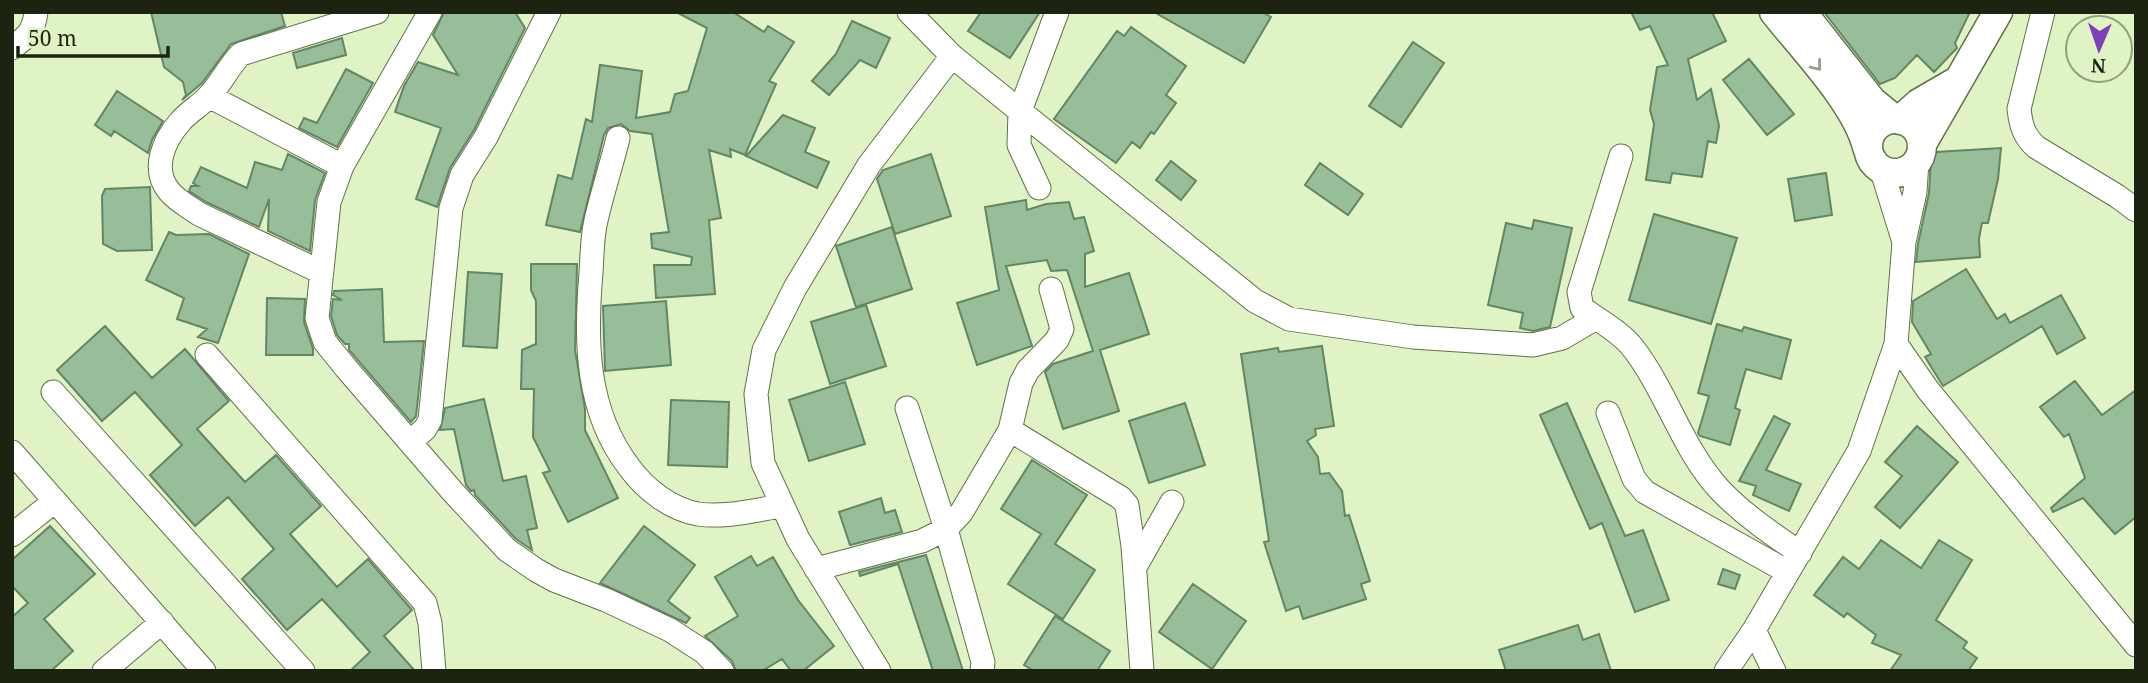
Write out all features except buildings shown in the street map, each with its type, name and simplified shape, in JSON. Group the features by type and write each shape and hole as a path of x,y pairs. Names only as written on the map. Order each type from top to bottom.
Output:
{"street":[{"path":"12,48 28,36 34,26 36,12"},
{"path":"321,272 199,214 167,190 159,168 164,143 181,121 209,96 229,66 242,54 377,12"},
{"path":"430,12 342,166 329,202 317,318 325,342 507,550 554,580 606,600 670,630 704,652 722,671"},
{"path":"410,442 425,429 430,420 451,208 462,175 485,137 549,12"},
{"path":"909,12 952,56 1255,301 1289,319 1413,337 1533,345 1562,338 1596,318"},
{"path":"1039,188 1018,145 1020,111 1057,12"},
{"path":"1774,12 1849,107 1860,126 1874,165 1882,171 1892,173 1902,173 1910,169 1998,12"},
{"path":"1726,671 1754,631 1859,451 1896,345 1904,242 1915,192 1919,153 1915,128 1872,102 1802,12"},
{"path":"2043,12 2019,109 2020,125 2026,138 2136,210"},
{"path":"878,671 798,539 763,463 756,394 764,350 795,288 869,164 952,56"},
{"path":"1867,147 1872,131 1886,120 1897,119 1957,81"},
{"path":"209,96 342,166"},
{"path":"618,138 595,226 587,318 589,367 600,414 614,447 641,483 676,507 696,514 721,515 782,506"},
{"path":"1621,156 1578,292 1582,308 1631,346 1651,375 1689,447 1719,489 1794,563"},
{"path":"1882,171 1904,242"},
{"path":"816,569 922,541 946,529 961,513 1010,430 1021,383 1028,370 1057,340 1062,329 1051,289"},
{"path":"1896,345 1928,390 2136,645"},
{"path":"207,355 425,603 435,671"},
{"path":"52,392 303,671"},
{"path":"907,408 946,529 983,662 982,671"},
{"path":"1608,413 1634,480 1645,492 1794,563"},
{"path":"1010,430 1121,498 1127,505 1135,568 1142,671"},
{"path":"12,452 204,671"},
{"path":"12,535 55,500"},
{"path":"1135,568 1172,502"},
{"path":"104,671 162,622"},
{"path":"1754,631 1774,671"}]}
